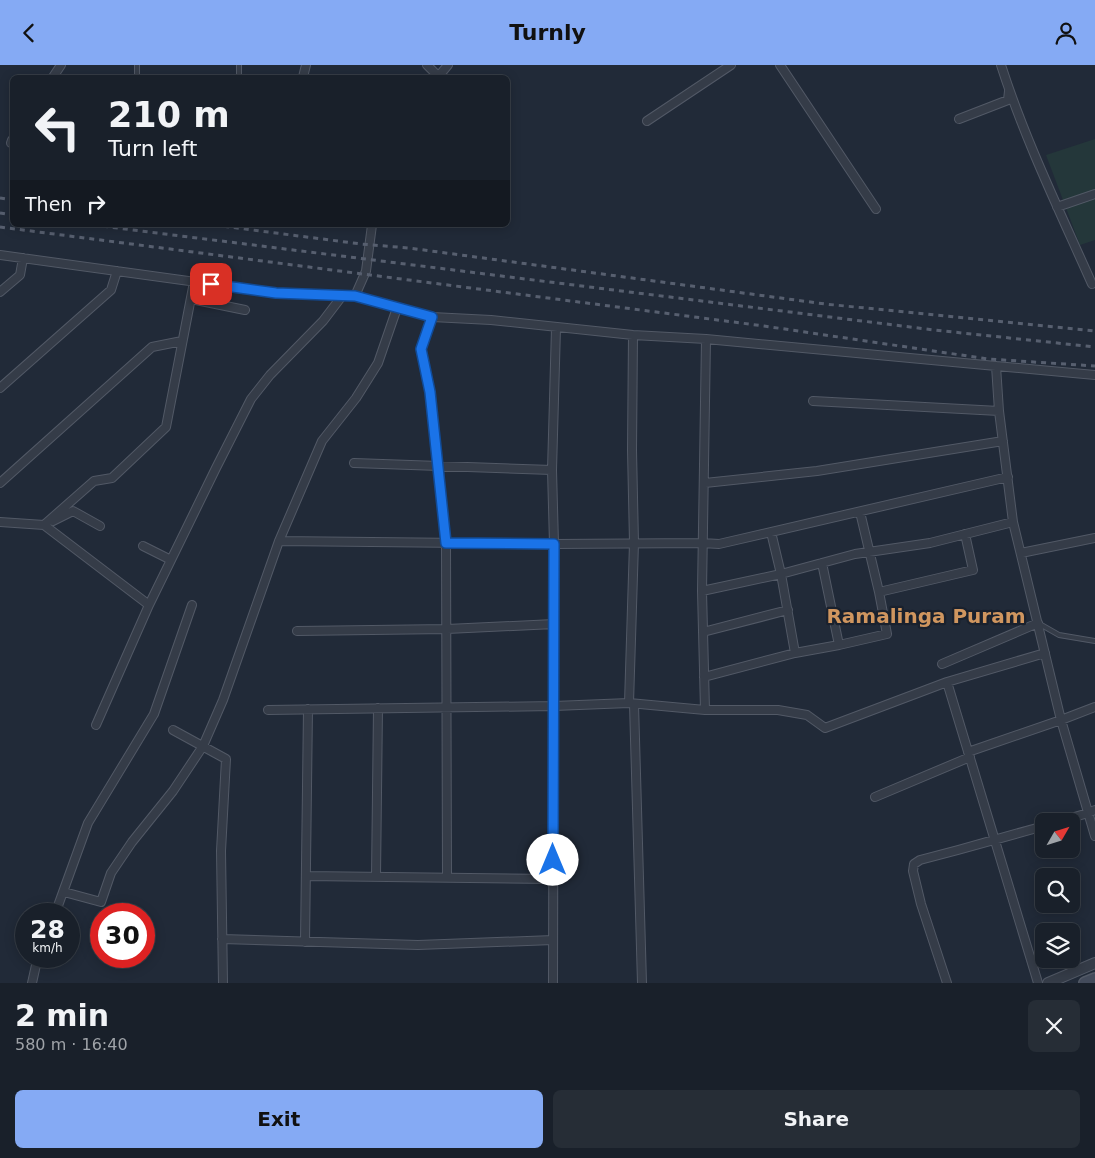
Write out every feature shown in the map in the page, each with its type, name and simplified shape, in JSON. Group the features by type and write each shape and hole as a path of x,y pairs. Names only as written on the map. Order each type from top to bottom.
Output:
{"main road":[{"path":"1085,983 1095,979"}],"street":[{"path":"427,65 437,75"},
{"path":"646,121 731,65"},
{"path":"780,65 876,209"},
{"path":"1001,65 1057,207 1092,284"},
{"path":"959,119 1008,100 1009,89"},
{"path":"1057,207 1095,193"},
{"path":"355,296 366,271 372,227"},
{"path":"0,255 276,293 355,296 432,317 491,320 633,335 706,339 1095,375"},
{"path":"0,293 20,275 23,258"},
{"path":"0,388 111,290 117,271"},
{"path":"44,525 94,481 112,478 166,427 194,282"},
{"path":"96,725 149,605 252,399 270,375 323,321 342,296"},
{"path":"191,299 245,310"},
{"path":"64,892 101,902 111,873 132,842 173,791 203,746 224,700 279,541 322,441 356,398 378,363 397,307"},
{"path":"432,317 421,349 430,392 446,543 447,877"},
{"path":"553,983 554,544 552,470 556,327"},
{"path":"633,335 632,450 634,543 632,704 642,983"},
{"path":"705,711 702,543 705,483 706,339"},
{"path":"0,483 152,347 182,341"},
{"path":"996,366 999,411 1013,522 1061,720 1092,811 1095,836"},
{"path":"813,401 999,411"},
{"path":"705,483 817,471 1003,441"},
{"path":"354,463 552,470"},
{"path":"279,541 719,544 1008,477"},
{"path":"0,522 44,525 73,511 100,526"},
{"path":"704,677 795,653 886,634 879,591 860,512"},
{"path":"702,591 870,552 930,543 1013,522"},
{"path":"44,525 149,605"},
{"path":"771,532 781,574 795,653"},
{"path":"879,591 974,570 964,534"},
{"path":"1021,553 1095,538"},
{"path":"143,546 171,560"},
{"path":"822,563 839,645"},
{"path":"60,903 88,823 154,714 192,605"},
{"path":"703,632 788,610"},
{"path":"942,664 1038,623"},
{"path":"296,631 447,629 554,624"},
{"path":"268,710 554,707 632,704 705,711 778,710 806,715 825,728 947,682 1045,653"},
{"path":"947,682 1038,983"},
{"path":"875,797 969,755 1095,707"},
{"path":"376,877 378,708"},
{"path":"306,942 308,709"},
{"path":"173,730 226,759 221,851 223,983"},
{"path":"1080,815 1092,811"},
{"path":"947,983 921,904 913,871 914,864 948,852 995,841 1035,829"},
{"path":"306,876 553,879"},
{"path":"222,939 418,945 553,941"},
{"path":"1048,983 1095,963"},
{"path":"32,983 35,968"}],"lane":[{"path":"1038,623 1059,635 1095,641"}],"shaded area":[{"path":"1095,139 1095,240 1080,245 1046,155"}],"railway":[{"path":"0,198 10,200"},
{"path":"0,213 10,215"},
{"path":"0,227 764,326 988,359 1095,366"},
{"path":"109,227 934,330 1095,347"},
{"path":"229,227 361,244 409,248 825,304 1095,331"}],"district":[{"name":"Ramalinga Puram","path":"926,616"}],"route":[{"path":"211,284 276,293 355,296 432,317 421,349 430,392 446,543 554,544 553,860"}]}
